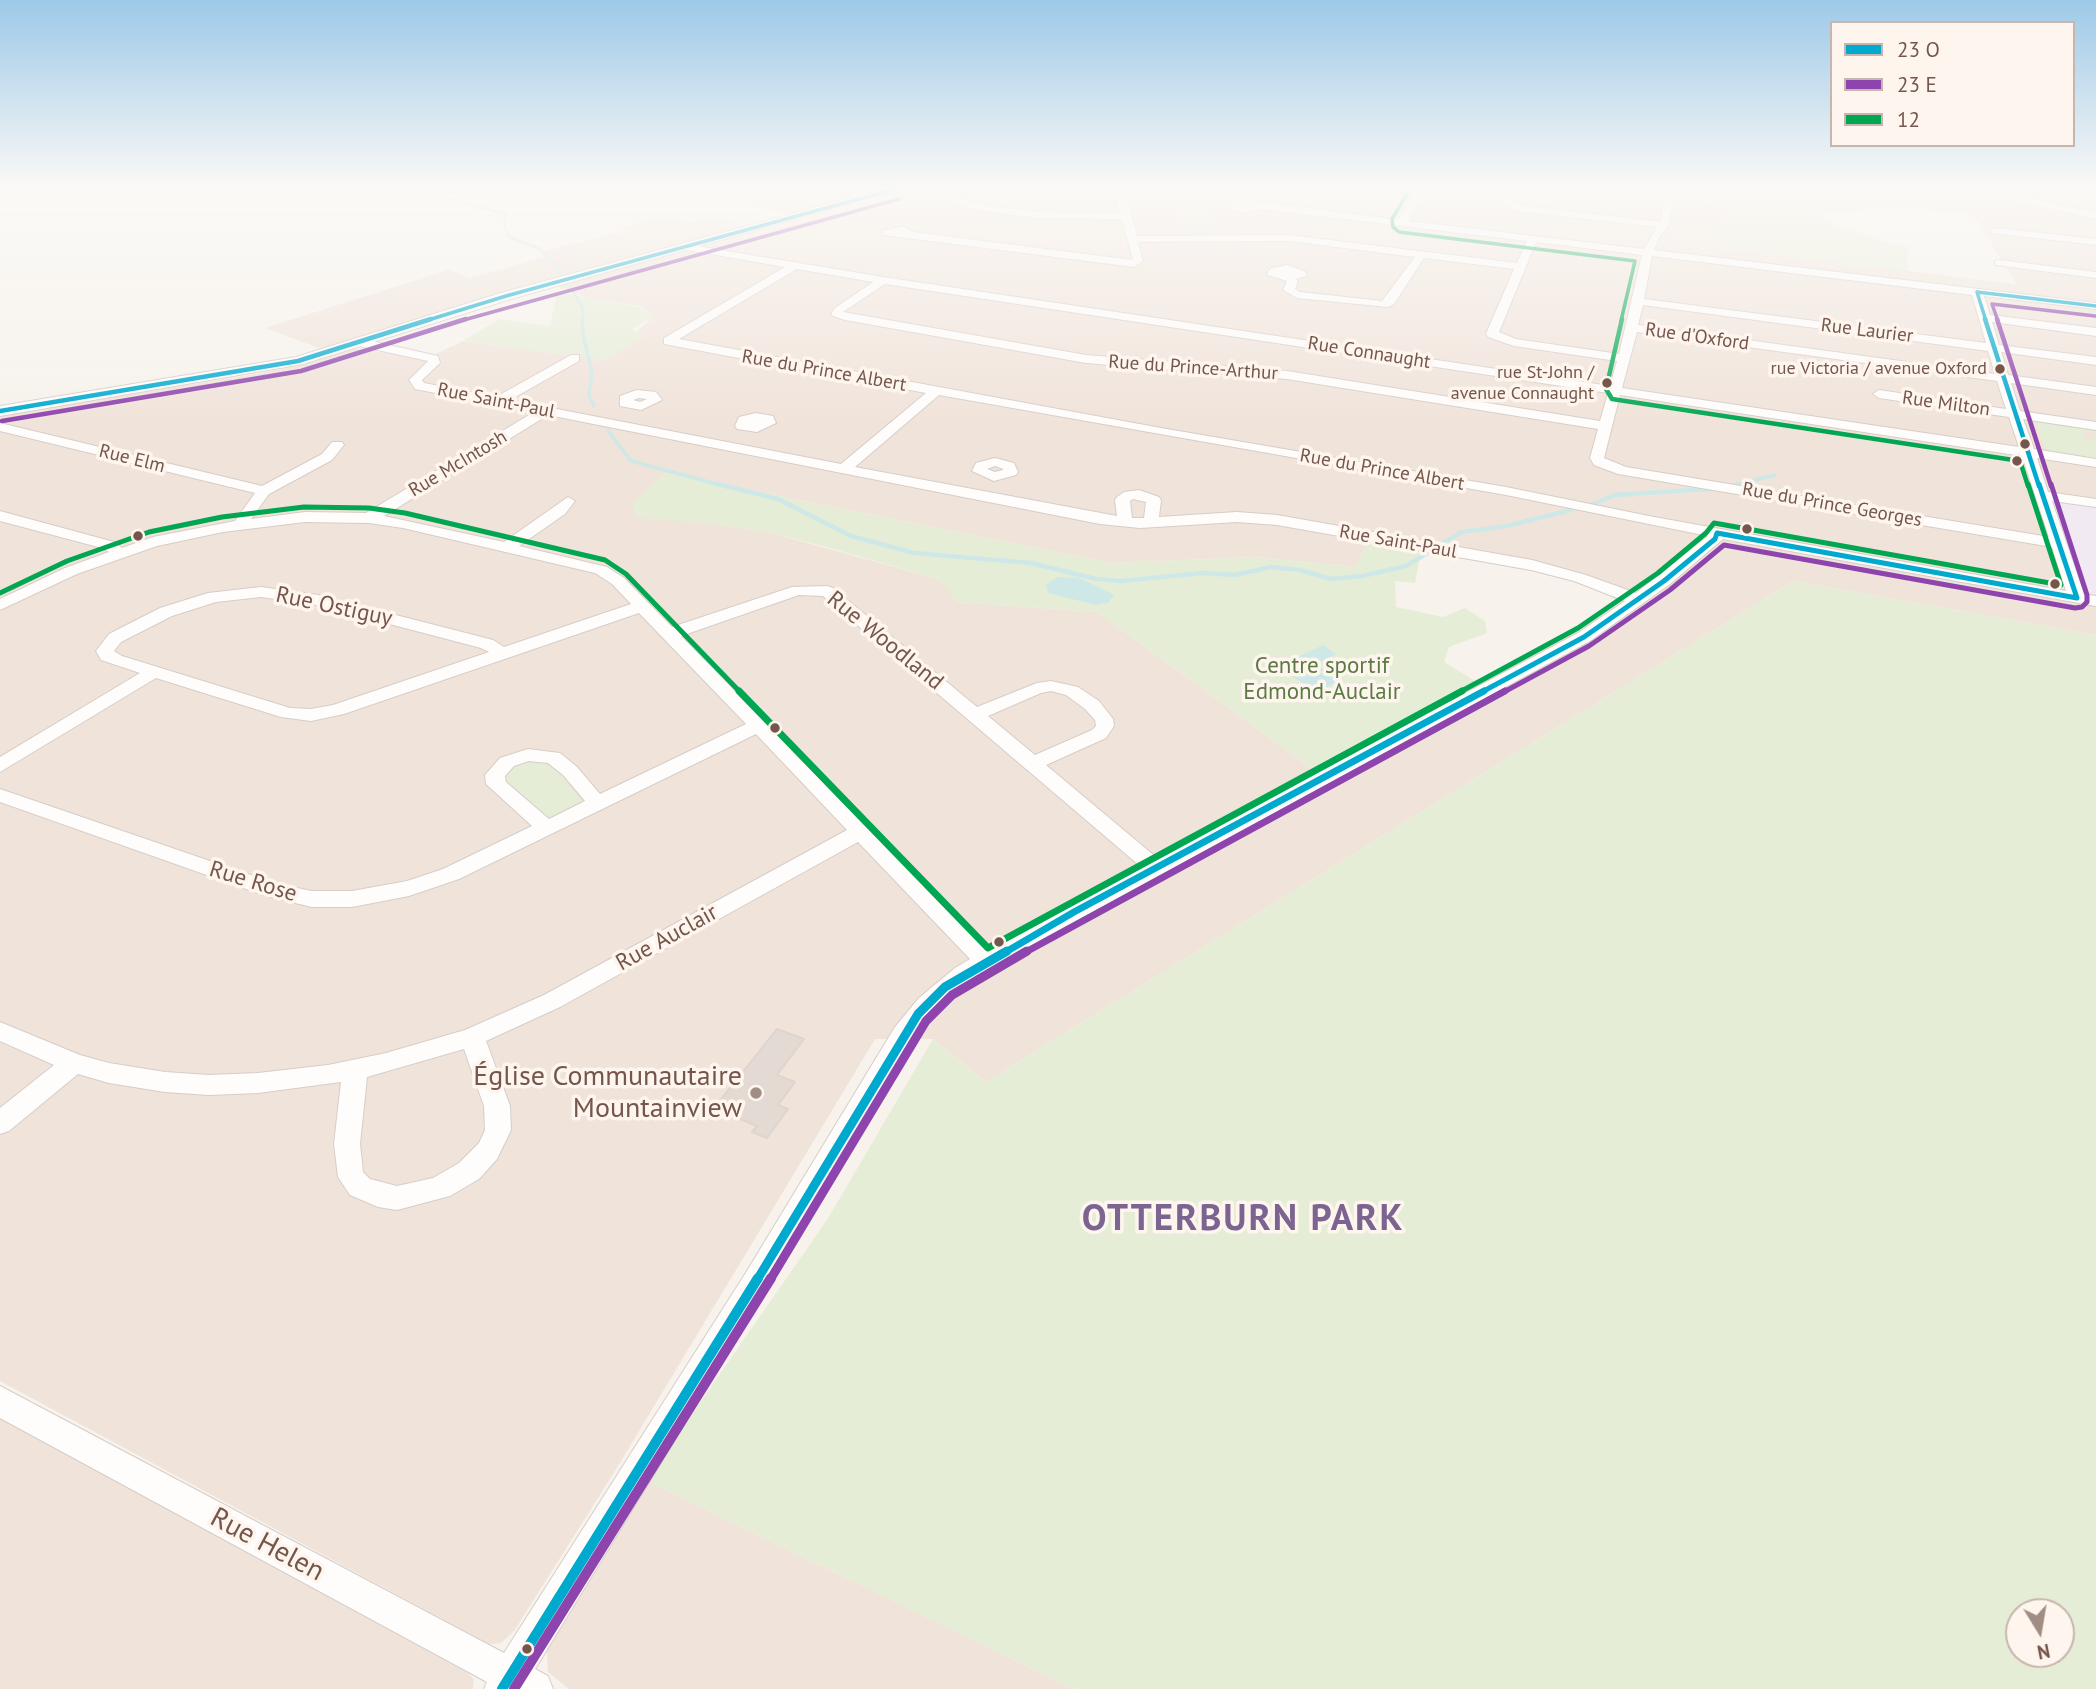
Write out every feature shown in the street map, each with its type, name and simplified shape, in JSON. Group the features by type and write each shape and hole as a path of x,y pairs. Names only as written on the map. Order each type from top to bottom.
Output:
{"street":[{"path":"0,411 276,366 455,311 610,268"},
{"name":"Rue du Prince Albert","path":"791,268 668,341 1506,491 1717,534 2096,601"},
{"name":"Rue Connaught","path":"806,268 2096,463"},
{"path":"1290,278 1293,282 1289,290 1297,295 1384,305 1390,302 1413,268"},
{"path":"1521,268 1491,332 1496,337 1624,358"},
{"path":"1606,426 1632,328 1644,268"},
{"path":"1778,268 2096,306"},
{"path":"2038,268 2096,275"},
{"name":"Rue du Prince-Arthur","path":"883,280 839,310 838,315 1103,361 1287,374 1606,426"},
{"path":"1977,292 2003,379 2077,598"},
{"name":"Rue Laurier","path":"1637,300 2096,361"},
{"path":"1985,318 2096,332"},
{"name":"Rue d'Oxford","path":"1632,328 2096,391"},
{"name":"Rue Saint-Paul","path":"358,342 435,359 415,380 416,384 547,411 1125,522 1245,517 1277,520 1539,567 1590,581 1638,600"},
{"path":"498,401 575,358"},
{"path":"845,468 936,391"},
{"name":"Rue Milton","path":"1879,394 2096,426"},
{"path":"605,422 631,406"},
{"name":"Rue McIntosh","path":"369,518 547,411"},
{"name":"Rue du Prince Georges","path":"1606,426 1597,458 1604,466 2060,544"},
{"name":"Rue Elm","path":"0,427 264,491"},
{"path":"724,446 748,428"},
{"path":"242,524 245,515 264,491 327,457 337,445"},
{"path":"973,493 989,477"},
{"path":"1125,522 1122,500 1135,494 1154,500 1151,515 1153,522"},
{"path":"2042,495 2096,503"},
{"path":"507,547 560,511 568,501"},
{"path":"0,516 108,545 120,552"},
{"path":"0,605 53,579 120,552 188,534 242,524 305,517 369,518 418,526 601,570 615,578 986,961"},
{"path":"516,1684 910,1025 945,987 986,961 1584,637 1638,600 1715,539 1717,534"},
{"name":"Rue Woodland","path":"669,634 798,590 823,590 834,596 1156,868"},
{"name":"Rue Ostiguy","path":"502,653 487,644 318,600 261,592 224,596 185,605 132,628 107,646 106,654 110,658 154,672 288,713 305,715 331,712 642,606"},
{"path":"0,766 154,672"},
{"path":"975,715 1037,688 1051,685 1072,691 1104,719 1105,726 1099,734 1032,764"},
{"name":"Rue Rose","path":"0,795 250,884 312,899 366,897 410,888 451,874 758,726"},
{"path":"547,828 496,784 495,775 508,762 528,755 553,757 570,771 597,803"},
{"name":"Rue Auclair","path":"0,1031 74,1063 136,1078 209,1085 269,1082 355,1070 472,1037 574,990 860,832"},
{"path":"355,1070 347,1143 351,1177 360,1187 379,1195 397,1198 423,1193 440,1188 469,1171 488,1152 498,1130 497,1106 472,1037"},
{"path":"0,1123 74,1063"},
{"name":"Rue Helen","path":"0,1401 516,1684"}],"shaded area":[{"path":"506,268 608,268 325,350 265,328 448,270 470,278"},
{"path":"623,268 1883,268 2016,284 2006,268 2096,268 2096,635 1793,581 986,1082 933,1039 875,1039 618,1466 514,1631 501,1643 489,1644 0,1381 0,415 262,373 353,348 425,359 463,341 606,360 653,317 641,306 587,298 557,286","holes":["665,473 1111,563 1255,557 1356,567 1368,540 1559,576 1607,593 1617,601 1587,623 1315,771 1097,612 957,602 949,588 935,578 771,533 723,525"]},
{"path":"2042,495 2096,503 2096,601 2077,598"},
{"path":"0,1418 466,1672 474,1679 473,1689 0,1689"},
{"path":"646,1480 1073,1689 569,1689 548,1672 547,1648"}],"green space":[{"path":"1881,268 1907,268 1907,271"},
{"path":"557,292 641,307 653,317 632,329 644,337 606,360 463,341 499,319 550,326"},
{"path":"2035,420 2096,428 2096,433 2084,432 2086,439 2096,440 2096,460 2046,452"},
{"name":"Centre sportif Edmond-Auclair","path":"665,473 1111,563 1255,557 1356,567 1368,540 1421,551 1415,583 1395,581 1396,607 1443,617 1465,608 1485,621 1487,633 1449,647 1444,662 1480,684 1315,771 1097,612 957,602 948,588 935,578 830,548 771,533 723,525 641,518 636,515 632,504"},
{"path":"1793,581 2096,635 2096,1689 1073,1689 646,1480 827,1220 933,1039 986,1082"},
{"path":"543,759 558,769 580,800 576,806 555,816 544,815 506,786 503,769 511,763"}],"water":[{"path":"1057,577 1080,578 1114,595 1108,603 1096,605 1048,593 1046,585"},
{"path":"1323,645 1336,654 1315,664 1341,680 1317,692 1277,667"}],"building":[{"name":"Église Communautaire Mountainview","path":"777,1029 804,1039 777,1075 795,1082 778,1105 788,1109 767,1138 752,1132 757,1126 714,1108"}],"waterway":[{"path":"557,268 563,277"},
{"path":"567,283 582,306 583,321"},
{"path":"582,319 592,371 589,396 594,406"},
{"path":"608,431 631,461 724,486"},
{"path":"1738,484 1735,485 1775,475"},
{"path":"717,484 778,499 851,536 914,553 1031,563 1096,579 1121,581 1203,573 1235,575 1271,567 1300,570 1331,579 1362,576 1406,566 1429,552"},
{"path":"1590,505 1615,495 1710,489"},
{"path":"1441,544 1462,532 1507,526 1571,510"}],"transit line":[{"path":"0,411 298,361 506,296 608,268"},
{"path":"2,421 301,371 509,306 648,268"},
{"name":"12","path":"0,593 67,561 149,532 222,517 304,507 369,508 405,513 605,560 626,574 988,948 1578,628 1658,573 1706,533 1714,523 2061,585 2020,461 1612,399 1606,389 1633,268"},
{"path":"502,1689 757,1280 904,1034 918,1014 945,987 1074,912 1584,637 1664,581 1715,539 1717,533 2077,598 2003,379 1977,292 2096,306"},
{"path":"514,1689 766,1286 913,1040 926,1021 952,995 1079,921 1589,646 1670,590 1724,545 2075,608 2082,607 2087,602 2087,595 1992,304 2095,316"}],"place":[{"name":"rue Victoria / avenue Oxford","path":"2000,369"},
{"name":"rue St-John / avenue Connaught","path":"1607,383"},
{"name":"Église Communautaire Mountainview","path":"756,1093"}],"district":[{"name":"OTTERBURN PARK","path":"1243,1219"}]}
